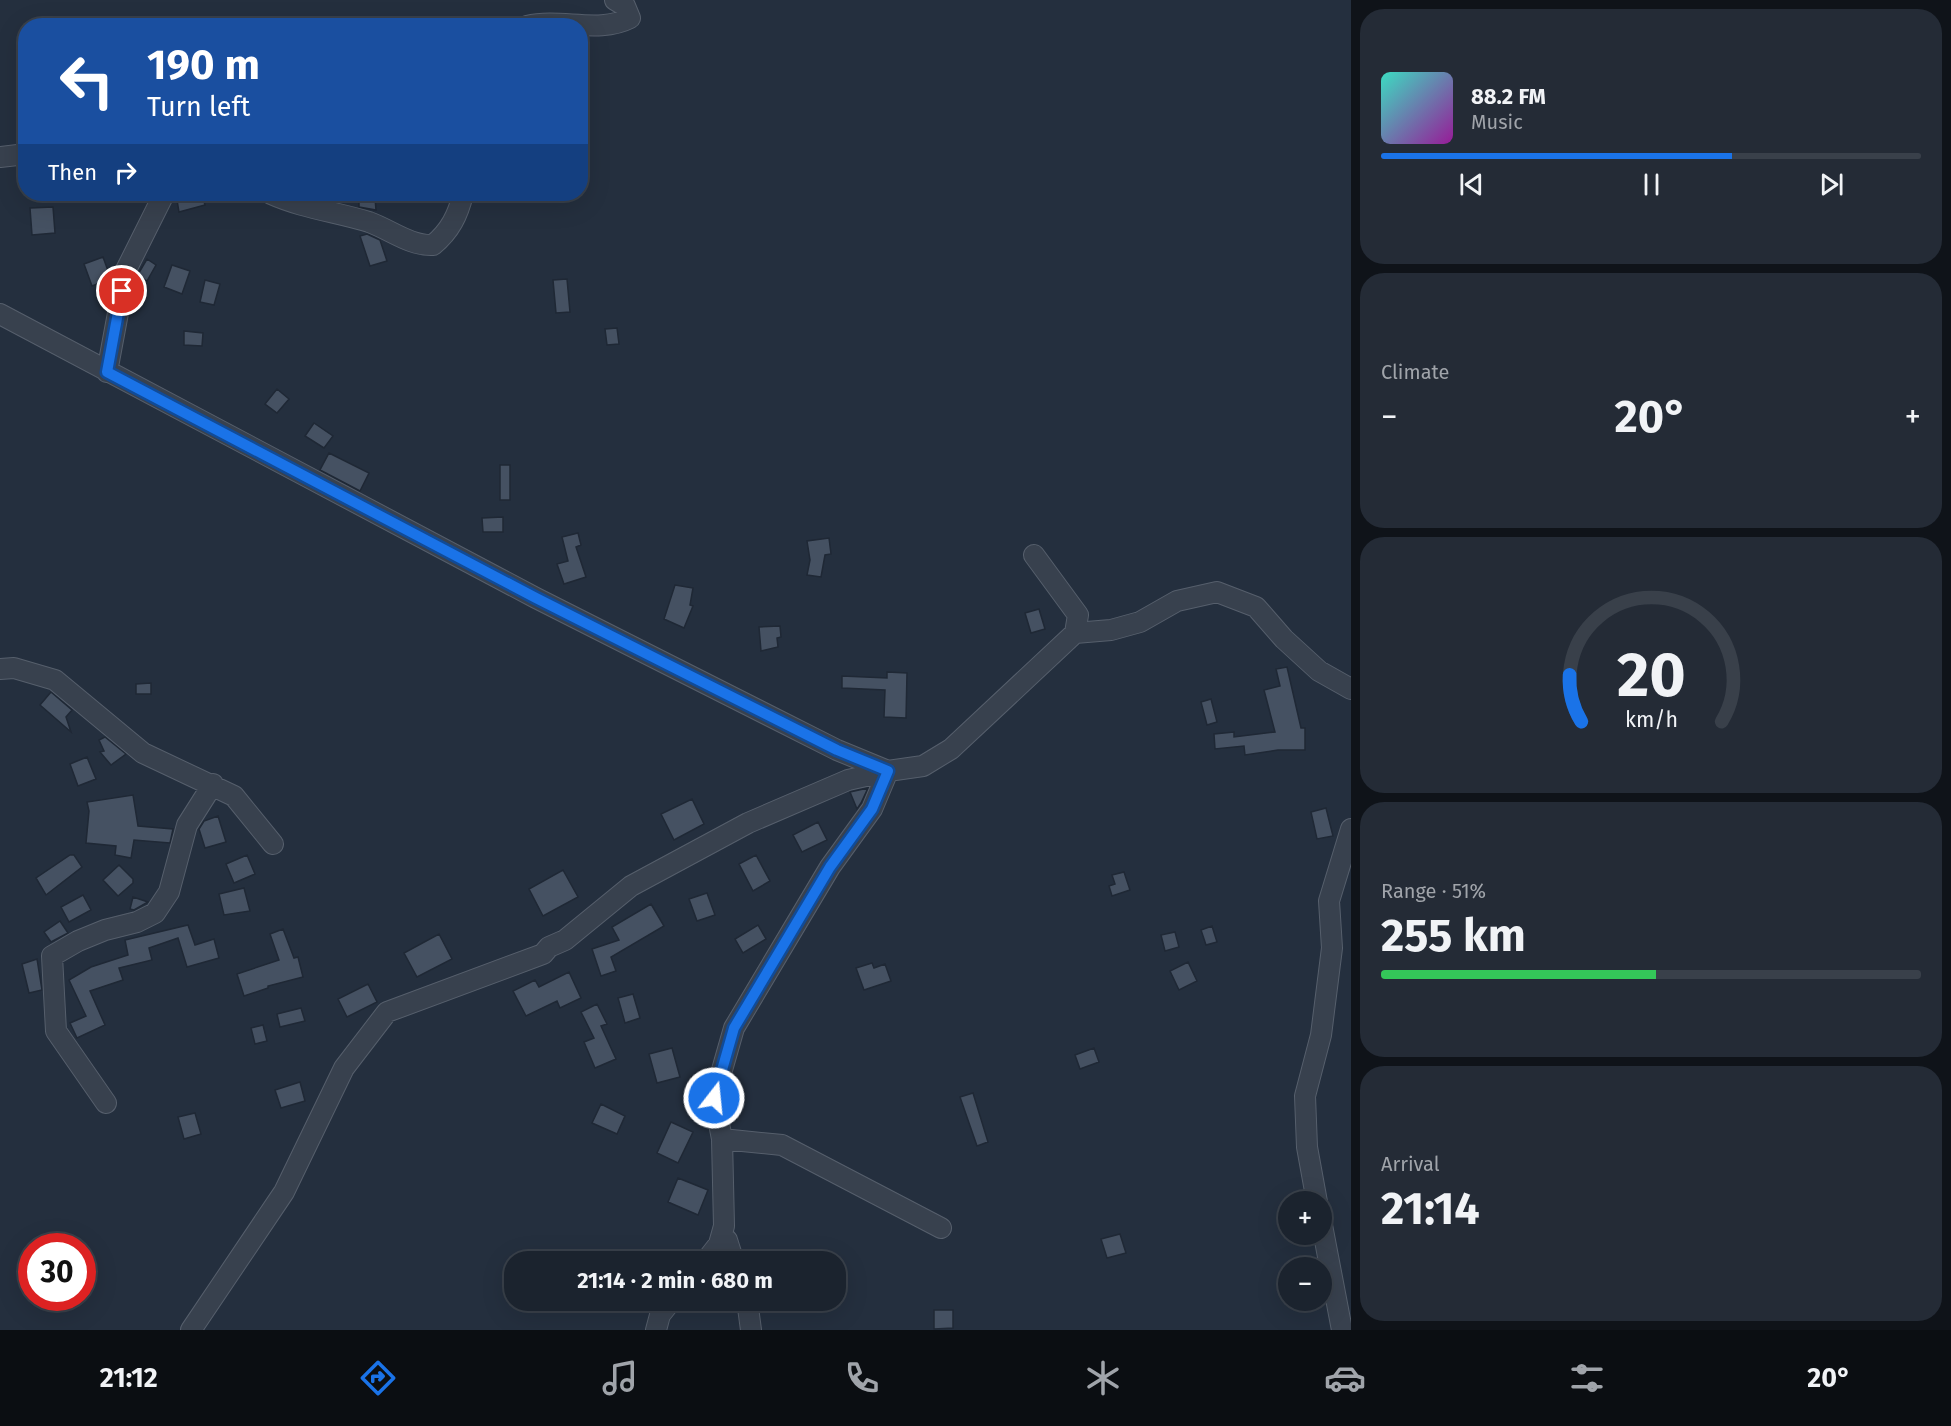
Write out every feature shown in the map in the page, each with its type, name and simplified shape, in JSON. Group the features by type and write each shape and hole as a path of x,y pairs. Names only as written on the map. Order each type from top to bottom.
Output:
{"street":[{"path":"588,24 615,26 630,18 625,6 615,0"},
{"path":"0,157 18,155"},
{"path":"107,372 126,270 160,201"},
{"path":"286,201 370,223 420,246 433,245 446,234 461,201"},
{"path":"0,314 536,598 837,750 888,771"},
{"path":"192,1330 284,1192 344,1068 387,1012 543,954 549,947 565,940 631,886 748,823 848,780 923,766 951,749 1075,633 1078,615 1034,555"},
{"path":"1075,633 1111,630 1140,622 1176,601 1217,592 1256,607 1284,639 1319,671 1351,688"},
{"path":"0,669 14,668 56,680 143,753 213,784 234,796 273,844"},
{"path":"714,1251 719,1244 724,1226 722,1139 714,1098 734,1028 830,867 872,809 888,771"},
{"path":"106,1103 56,1031 52,956 78,941 105,930 137,922 155,912 169,892 187,825 213,784"},
{"path":"1315,1191 1306,1147 1305,1096 1321,1035 1332,948 1329,902 1351,829"},
{"path":"722,1139 782,1145 941,1228"},
{"path":"719,1244 728,1240 731,1251"},
{"path":"1326,1245 1342,1330"},
{"path":"656,1330 663,1311"},
{"path":"748,1311 751,1330"}],"building":[{"path":"177,201 204,201 205,205 179,212"},
{"path":"359,201 375,201 376,210 359,207"},
{"path":"53,207 55,233 32,235 30,208"},
{"path":"367,234 380,240 387,261 370,266 360,236"},
{"path":"103,257 111,279 92,286 84,264"},
{"path":"147,259 156,265 147,281 137,276"},
{"path":"172,265 190,271 182,294 164,287"},
{"path":"567,279 570,312 556,313 553,280"},
{"path":"205,280 220,284 214,305 200,302"},
{"path":"617,328 619,344 607,345 605,329"},
{"path":"184,331 203,333 202,346 184,345"},
{"path":"277,389 289,399 277,413 265,404"},
{"path":"314,423 333,436 324,448 305,436"},
{"path":"329,453 369,473 360,491 320,470"},
{"path":"500,465 510,465 510,500 500,500"},
{"path":"503,517 503,532 483,532 482,518"},
{"path":"578,533 581,545 576,547 586,577 564,584 557,564 568,561 562,537"},
{"path":"829,538 831,554 825,555 821,577 807,575 810,560 807,541"},
{"path":"675,585 693,588 690,605 693,606 684,628 664,619"},
{"path":"1039,609 1045,629 1031,633 1025,613"},
{"path":"780,626 781,637 777,638 778,647 761,651 759,627"},
{"path":"1287,667 1301,728 1305,728 1305,750 1278,750 1245,755 1244,746 1215,749 1214,734 1234,732 1234,737 1275,732 1264,690 1280,686 1276,669"},
{"path":"887,672 907,673 906,718 884,717 885,690 842,688 842,676 887,678"},
{"path":"151,683 151,694 136,694 136,684"},
{"path":"51,692 72,710 66,717 71,732 40,705"},
{"path":"1211,699 1217,722 1207,725 1201,702"},
{"path":"105,737 126,754 111,765 100,752 104,751 99,740"},
{"path":"87,757 96,779 78,786 70,764"},
{"path":"868,788 861,803 857,809 850,792"},
{"path":"133,795 138,826 173,829 170,843 134,840 131,858 115,855 116,846 86,843 89,811 87,802"},
{"path":"692,799 704,824 674,840 661,814"},
{"path":"1326,808 1333,836 1317,839 1311,812"},
{"path":"218,816 226,842 205,848 199,829 204,821"},
{"path":"818,822 827,840 802,852 793,835"},
{"path":"70,855 74,855 82,867 46,895 36,878"},
{"path":"247,855 255,874 234,883 226,864"},
{"path":"756,855 770,881 753,891 739,864"},
{"path":"119,865 133,879 133,883 118,896 103,880"},
{"path":"563,870 578,897 543,916 529,889"},
{"path":"1124,872 1130,890 1112,896 1109,886 1115,884 1112,875"},
{"path":"244,888 250,911 224,915 219,894"},
{"path":"707,893 715,915 697,921 689,899"},
{"path":"83,895 91,910 69,922 61,907"},
{"path":"133,897 148,902 134,910 130,909"},
{"path":"651,904 664,926 611,957 616,971 601,976 592,949 619,940 612,927"},
{"path":"60,921 68,933 51,942 44,932"},
{"path":"188,925 195,945 214,939 219,958 187,967 178,938 149,948 152,960 119,968 123,980 90,991 105,1025 77,1038 70,1023 86,1016 69,980 91,967 128,955 125,940"},
{"path":"758,925 766,939 743,953 735,939"},
{"path":"1212,926 1217,942 1206,945 1201,930"},
{"path":"283,929 294,958 298,957 303,977 268,986 268,988 244,996 237,974 279,960 270,934"},
{"path":"1175,932 1179,947 1165,951 1161,935"},
{"path":"439,934 452,959 417,977 404,953"},
{"path":"37,959 42,990 29,993 22,964"},
{"path":"1188,962 1197,981 1179,990 1170,971"},
{"path":"872,963 874,968 885,964 891,981 864,990 856,968"},
{"path":"569,972 581,998 560,1008 557,1001 526,1016 513,991 535,980 539,987"},
{"path":"368,984 377,1002 347,1017 338,999"},
{"path":"633,994 640,1018 625,1023 618,998"},
{"path":"597,1004 607,1024 601,1026 616,1059 595,1068 584,1042 594,1038 581,1012"},
{"path":"301,1008 305,1021 280,1027 277,1014"},
{"path":"263,1025 267,1041 255,1044 251,1028"},
{"path":"672,1048 680,1077 657,1083 649,1054"},
{"path":"1094,1048 1099,1062 1080,1069 1075,1055"},
{"path":"300,1082 305,1101 281,1108 275,1090"},
{"path":"973,1093 988,1142 977,1146 960,1097"},
{"path":"601,1104 625,1116 617,1134 592,1123"},
{"path":"195,1113 201,1134 184,1139 178,1117"},
{"path":"671,1122 693,1132 678,1163 657,1153"},
{"path":"678,1178 708,1190 698,1215 668,1202"},
{"path":"1120,1234 1126,1253 1107,1258 1101,1239"},
{"path":"934,1310 953,1310 953,1328 934,1329"}],"route":[{"path":"122,291 107,372 536,598 837,750 888,771 872,809 830,867 734,1028 714,1098"}]}
